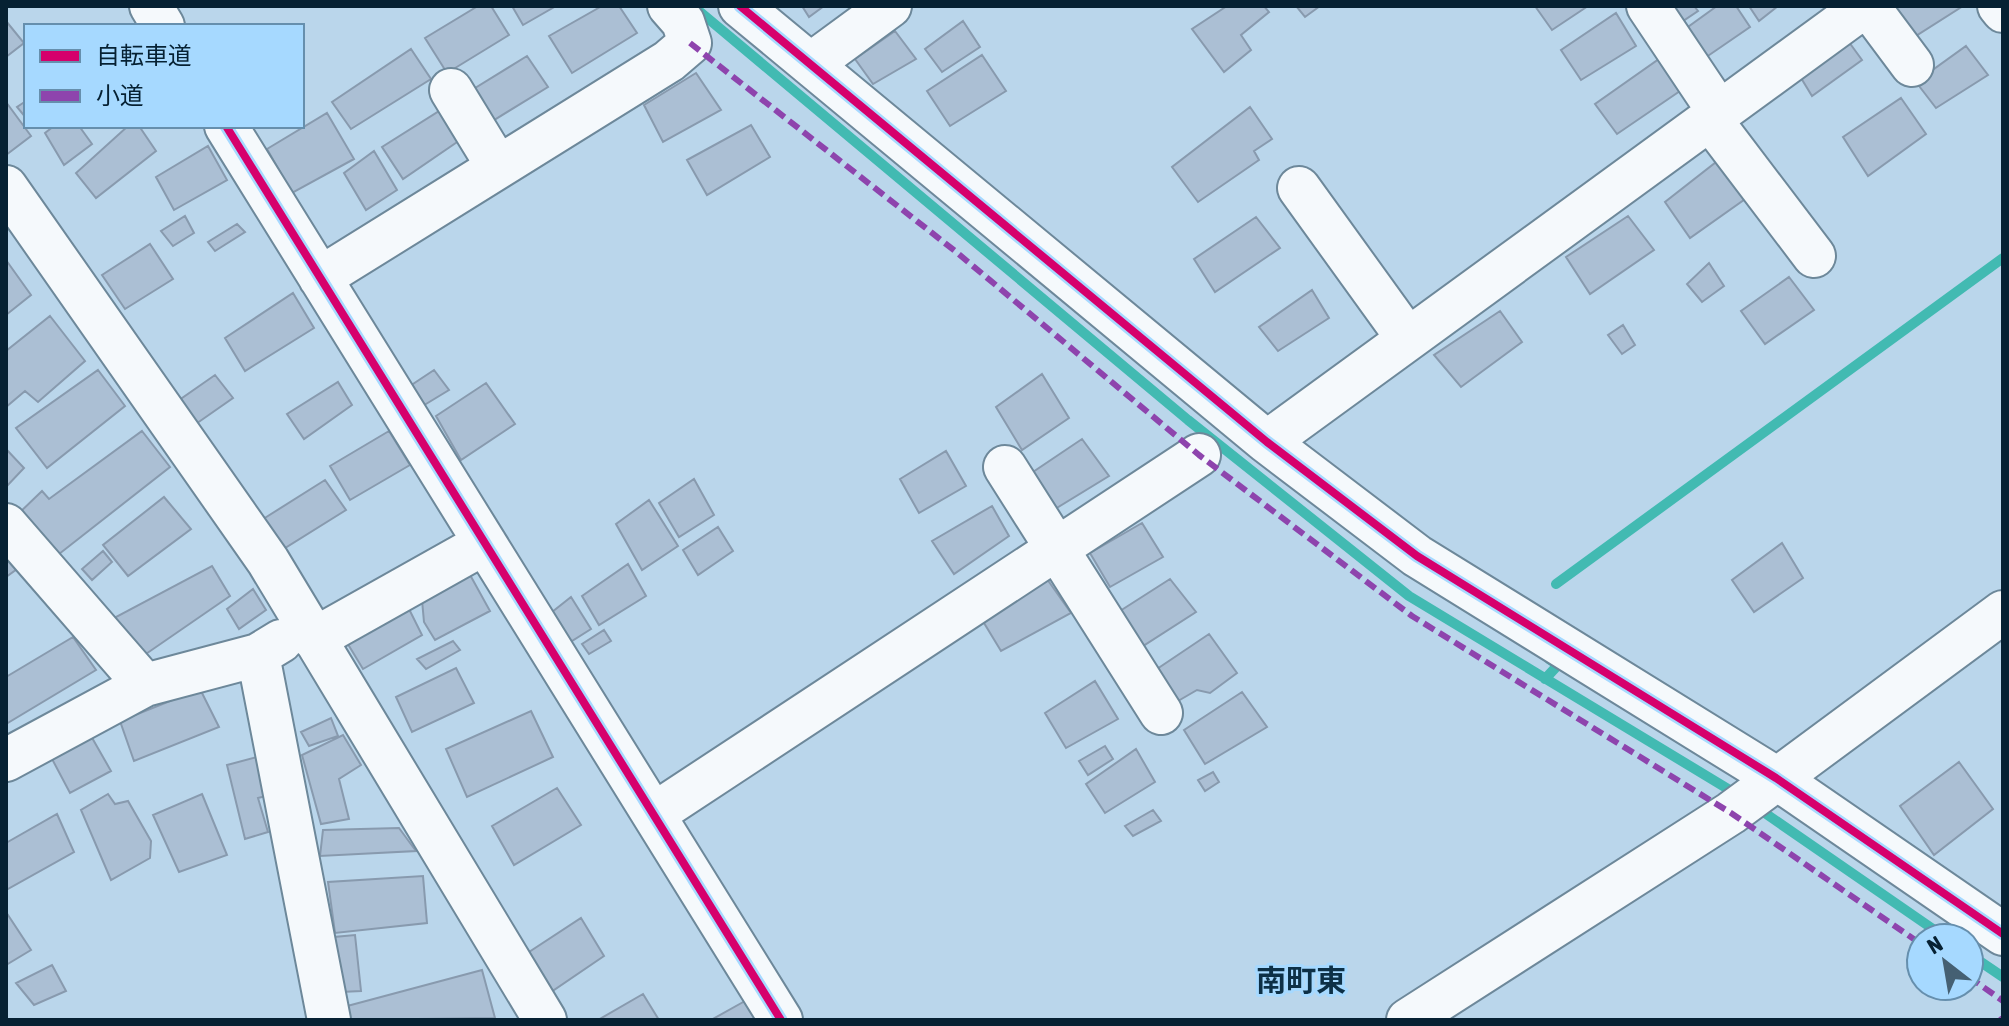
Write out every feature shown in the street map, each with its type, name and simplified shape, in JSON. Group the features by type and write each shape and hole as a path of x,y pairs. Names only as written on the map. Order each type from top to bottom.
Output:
{"street":[{"path":"151,6 162,24"},
{"path":"320,278 669,61 690,43 683,22 669,6"},
{"path":"740,6 1267,442 1417,556 1776,778 2003,934"},
{"path":"811,64 890,6"},
{"path":"1648,6 1714,115 1814,256"},
{"path":"1267,442 1866,6 1912,65"},
{"path":"1999,6 2003,11"},
{"path":"451,90 498,167"},
{"path":"227,128 781,1020"},
{"path":"6,187 268,561 545,1020"},
{"path":"1299,188 1408,339"},
{"path":"654,814 1199,455"},
{"path":"1005,467 1161,713"},
{"path":"6,525 145,685"},
{"path":"6,760 145,685 258,655 485,543"},
{"path":"1408,1020 1731,813 2003,612"},
{"path":"258,655 329,1020"}],"building":[{"path":"478,6 491,6 509,35 447,73 425,38"},
{"path":"512,6 556,6 523,25"},
{"path":"602,6 619,6 637,33 572,73 549,36"},
{"path":"802,6 824,6 809,17"},
{"path":"1227,6 1264,6 1269,12 1241,35 1251,50 1224,72 1192,29"},
{"path":"1296,6 1320,6 1305,17"},
{"path":"1535,6 1588,6 1552,30"},
{"path":"1664,6 1694,6 1698,11 1677,25"},
{"path":"1717,6 1736,6 1750,27 1702,60 1681,32"},
{"path":"1749,6 1778,6 1759,21"},
{"path":"1891,6 1963,6 1911,39"},
{"path":"1616,13 1636,46 1581,80 1561,50"},
{"path":"6,21 24,43 6,57"},
{"path":"963,21 980,47 942,72 925,49"},
{"path":"895,31 916,59 873,84 855,59"},
{"path":"1846,38 1862,60 1812,96 1798,73"},
{"path":"1966,46 1988,75 1936,108 1916,82"},
{"path":"411,49 431,79 351,129 332,102"},
{"path":"982,55 1006,91 950,126 927,91"},
{"path":"527,56 548,87 486,125 467,93"},
{"path":"1659,59 1680,91 1617,134 1595,104"},
{"path":"696,73 721,110 663,142 644,105"},
{"path":"1901,98 1926,134 1868,176 1843,137"},
{"path":"6,102 31,136 6,155"},
{"path":"24,102 24,116 17,107"},
{"path":"1250,107 1272,139 1254,151 1259,160 1198,202 1172,167"},
{"path":"444,108 463,138 403,179 382,147"},
{"path":"327,113 354,159 292,193 267,149"},
{"path":"751,125 770,157 707,195 687,160"},
{"path":"51,128 80,128 92,144 64,165 45,133"},
{"path":"126,128 140,128 156,151 96,198 76,173"},
{"path":"208,146 227,180 174,210 156,177"},
{"path":"374,151 397,190 366,210 344,173"},
{"path":"1720,159 1748,197 1690,238 1665,202"},
{"path":"185,216 194,233 173,246 161,231"},
{"path":"1628,216 1654,250 1590,294 1566,257"},
{"path":"1256,217 1280,248 1215,292 1194,259"},
{"path":"237,224 245,232 215,251 208,242"},
{"path":"150,244 173,279 125,309 102,275"},
{"path":"6,260 31,295 6,315"},
{"path":"1709,263 1724,286 1702,302 1687,284"},
{"path":"1789,277 1814,310 1765,344 1741,311"},
{"path":"1312,290 1329,318 1278,351 1259,327"},
{"path":"293,293 314,328 245,371 225,338"},
{"path":"1500,311 1522,342 1461,387 1434,355"},
{"path":"50,316 85,361 38,402 25,391 6,407 6,351"},
{"path":"1623,325 1635,345 1622,354 1608,335"},
{"path":"98,370 125,406 47,468 16,428"},
{"path":"434,370 449,390 421,407 407,388"},
{"path":"1042,374 1069,418 1022,450 996,407"},
{"path":"215,375 233,398 193,426 175,403"},
{"path":"338,382 352,405 304,439 287,414"},
{"path":"486,383 515,424 461,460 436,416"},
{"path":"142,431 170,467 54,558 15,517 42,491 49,499"},
{"path":"389,431 410,465 350,500 330,466"},
{"path":"1082,439 1109,476 1055,509 1030,474"},
{"path":"6,449 24,468 6,487"},
{"path":"946,451 966,486 919,513 900,479"},
{"path":"694,479 714,515 679,537 659,503"},
{"path":"325,480 346,510 277,553 260,521"},
{"path":"164,497 191,529 128,576 103,545"},
{"path":"649,500 678,546 642,570 616,524"},
{"path":"992,506 1009,536 954,574 932,541"},
{"path":"1142,523 1163,557 1110,587 1090,553"},
{"path":"718,527 733,551 698,575 683,550"},
{"path":"6,539 24,564 6,577"},
{"path":"1782,543 1803,578 1754,612 1732,580"},
{"path":"103,551 112,562 92,580 82,569"},
{"path":"628,564 646,596 599,625 582,596"},
{"path":"212,566 230,596 143,656 114,618"},
{"path":"469,573 490,611 435,640 424,622 422,600"},
{"path":"1047,579 1071,613 1001,651 981,618"},
{"path":"1170,579 1196,612 1143,646 1120,611"},
{"path":"253,589 266,610 239,629 227,609"},
{"path":"571,597 591,629 564,646 547,616"},
{"path":"405,601 422,635 363,669 343,636"},
{"path":"604,630 611,641 589,654 582,644"},
{"path":"1209,634 1237,673 1210,693 1197,690 1178,701 1157,669"},
{"path":"73,637 96,670 6,724 6,677"},
{"path":"453,641 460,650 426,669 417,659"},
{"path":"456,668 474,703 412,732 396,697"},
{"path":"1095,681 1118,719 1066,748 1045,713"},
{"path":"200,689 219,727 134,761 120,721"},
{"path":"1242,692 1267,727 1205,764 1184,730"},
{"path":"531,711 553,757 467,797 446,749"},
{"path":"331,718 338,736 309,746 301,732"},
{"path":"343,735 361,765 339,779 349,819 321,824 302,755"},
{"path":"91,736 111,771 70,793 51,757"},
{"path":"1105,746 1113,759 1088,775 1079,761"},
{"path":"1136,749 1155,782 1105,813 1086,784"},
{"path":"261,756 270,795 258,798 268,832 245,839 227,765"},
{"path":"1959,762 1993,809 1934,855 1900,806"},
{"path":"1213,772 1219,782 1205,791 1198,780"},
{"path":"557,788 581,825 514,865 492,826"},
{"path":"108,794 115,804 128,801 151,841 150,858 111,880 81,810"},
{"path":"202,794 227,855 179,872 153,815"},
{"path":"1153,810 1161,821 1133,836 1125,826"},
{"path":"57,814 74,852 6,890 6,843"},
{"path":"399,828 416,851 320,856 323,830"},
{"path":"423,876 427,923 335,933 328,882"},
{"path":"6,912 31,950 6,965"},
{"path":"581,918 604,956 551,992 526,954"},
{"path":"355,935 361,991 341,992 334,937"},
{"path":"52,965 66,991 34,1005 16,983"},
{"path":"482,970 495,1018 338,1020 336,1009"},
{"path":"643,994 659,1020 598,1020"},
{"path":"745,1001 756,1020 711,1020"}],"waterway":[{"path":"693,6 1188,420 1409,596 1733,792"},
{"path":"1556,584 2003,258"},
{"path":"1545,679 1558,665 1549,659"},
{"path":"1759,809 1923,922"},
{"path":"1985,965 2003,977"}],"marked path":[{"path":"690,43 955,251 1199,455 1412,616 1731,813 1905,933"},
{"path":"1985,988 2003,1001"}],"cycle path":[{"path":"740,6 1267,442 1417,556 1776,778 2003,934"},
{"path":"227,128 781,1020"}],"district":[{"name":"南町東","path":"1301,980"}]}
